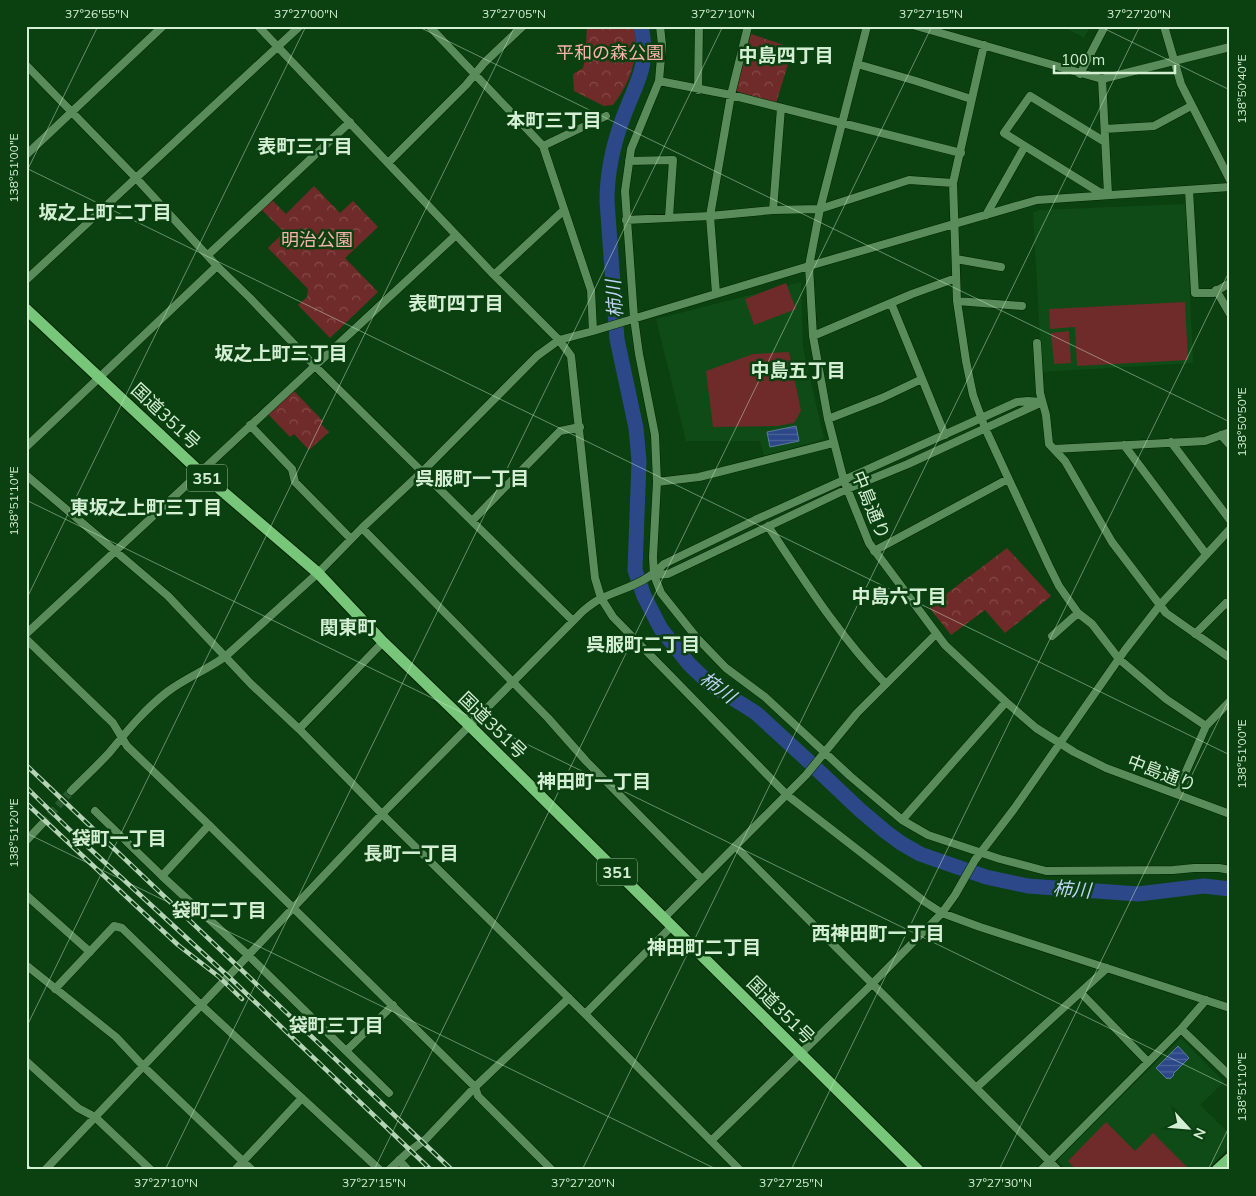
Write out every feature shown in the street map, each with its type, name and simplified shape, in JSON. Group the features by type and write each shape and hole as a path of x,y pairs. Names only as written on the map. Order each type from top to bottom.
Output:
{"highway":[{"name":"351","path":"26,309 100,378"},
{"name":"国道351号","path":"100,378 200,472 318,573 383,642 918,1170"},
{"path":"1218,1170 1230,1158"}],"street":[{"path":"26,156 163,26"},
{"path":"258,26 494,275 559,340 571,356 595,578 601,598 614,617 787,795 942,913 1230,1008"},
{"path":"26,280 300,26"},
{"path":"429,26 543,146 591,290 593,331"},
{"path":"660,26 662,45 659,81 631,149 625,191 630,319 653,418 657,482 652,576 661,593 696,638 726,668 765,697 823,754 902,820 928,835 1046,871 1219,868 1230,870"},
{"path":"698,90 699,26"},
{"path":"716,293 710,216 731,96 748,26"},
{"name":"中島通り","path":"867,26 820,209 808,266 813,336 833,443 844,481 868,543 936,634 1006,702 1036,728 1060,744 1106,768 1230,814"},
{"path":"916,26 1102,79 1230,47"},
{"path":"1080,74 1105,26"},
{"path":"1164,26 1174,62 1191,106 1230,180"},
{"path":"388,163 522,27"},
{"path":"984,45 953,183 957,301 973,395 985,428 1052,573 1078,613 1092,624 1119,659 1166,699 1206,726"},
{"path":"857,64 971,99"},
{"path":"26,65 314,366 573,620"},
{"path":"1102,79 1108,194"},
{"path":"659,81 731,96 961,153"},
{"path":"1105,142 1030,96 1004,134 1099,192 1108,194"},
{"path":"1105,129 1154,126 1191,106"},
{"path":"773,210 781,108"},
{"path":"543,146 606,116"},
{"path":"208,255 350,122"},
{"path":"986,214 1026,146"},
{"path":"629,161 673,160 669,217"},
{"path":"626,220 710,216 773,210 820,209 909,180 953,183"},
{"path":"72,791 138,718 168,691 226,656 318,573 537,356 559,340 1037,200 1230,187"},
{"path":"1189,190 1194,293 1212,292 1230,283"},
{"path":"494,275 564,210"},
{"path":"26,634 456,235"},
{"path":"956,259 1002,268"},
{"path":"26,447 217,266"},
{"path":"813,336 956,278"},
{"path":"1216,290 1230,314"},
{"path":"957,301 1022,306"},
{"path":"891,303 945,436"},
{"path":"1037,344 1042,402 1046,416 1049,444 1065,461 1112,542 1166,613 1230,658"},
{"path":"828,419 882,398 922,379"},
{"path":"652,576 664,564 755,520 1017,402 1042,402"},
{"path":"45,1170 382,814 582,611 601,598 652,576 668,574 847,489 1042,402"},
{"path":"250,425 292,469 296,482 351,539"},
{"path":"472,520 560,431 580,427"},
{"path":"1054,449 1205,440 1230,432"},
{"path":"1221,435 1230,445"},
{"path":"1171,442 1230,520"},
{"path":"657,482 699,477 833,443"},
{"path":"1124,444 1206,554"},
{"path":"26,475 168,596 251,684 299,729 382,814 569,998 736,1168"},
{"path":"874,551 1008,479"},
{"path":"768,526 805,582 869,667 885,683"},
{"path":"362,528 702,879"},
{"path":"711,1141 942,913 975,860 1060,744 1119,659 1160,605 1230,530"},
{"path":"1195,634 1226,603 1230,606"},
{"path":"1052,636 1078,613"},
{"path":"585,1014 668,922 702,879 787,795 806,775 857,712 936,634"},
{"path":"26,638 113,723 127,746 393,1005 475,1087 478,1096 552,1170"},
{"path":"299,729 383,642"},
{"path":"1176,794 1206,726 1230,701"},
{"path":"902,820 1006,702"},
{"path":"95,811 248,955 389,1093"},
{"path":"26,841 42,824"},
{"path":"162,876 210,825"},
{"path":"735,846 871,985 977,1087 1058,1170"},
{"path":"26,895 90,952"},
{"path":"55,989 114,926 122,928 201,1005 380,1170"},
{"path":"26,965 116,1037 144,1067 252,1170"},
{"path":"977,1087 1107,968"},
{"path":"1081,993 1148,1062"},
{"path":"389,1170 426,1139 475,1087 569,998"},
{"path":"1041,1170 1181,1029 1206,1000"},
{"path":"346,1051 393,1005"},
{"path":"1181,1029 1230,1076"},
{"path":"26,1062 78,1108 94,1117 151,1170"},
{"path":"234,1170 302,1098"},
{"path":"399,1160 408,1170"}],"shaded area":[{"path":"1063,26 1090,26 1084,38"},
{"path":"1186,204 1193,363 1042,372 1033,213 1039,210"},
{"path":"801,282 803,347 824,439 764,456 760,441 686,441 656,319"},
{"path":"1181,1038 1224,1082 1200,1105 1230,1134 1230,1146 1207,1170 1066,1170 1059,1162 1059,1157"}],"green space":[{"name":"平和の森公園","path":"587,26 633,26 636,47 635,58 629,78 613,105 604,106 574,91 573,74 583,68 585,60"},
{"path":"751,34 793,48 776,103 736,91"},
{"name":"明治公園","path":"314,186 340,213 353,201 378,227 345,258 378,292 330,338 298,305 307,297 308,289 268,248 284,232 262,210 272,200 286,214"},
{"path":"786,283 796,309 754,325 745,299"},
{"path":"1185,302 1188,360 1077,366 1075,327 1050,329 1049,309"},
{"path":"1069,331 1071,363 1054,364 1051,333"},
{"path":"789,352 801,411 794,423 777,426 713,427 706,371 753,354"},
{"path":"293,390 323,421 321,424 329,432 309,450 294,434 290,437 268,414"},
{"path":"1007,548 1051,596 1005,633 985,610 951,635 929,607"},
{"path":"1106,1122 1135,1151 1153,1133 1190,1170 1076,1170 1068,1161"}],"water":[{"path":"796,426 799,441 770,447 767,432"},
{"path":"1178,1046 1189,1058 1170,1079 1167,1079 1156,1068"}],"waterway":[{"name":"柿川","path":"641,26 644,53 643,64 619,128 609,169 607,201 617,339 636,428 639,461 635,570 644,596 661,629 689,664 710,684 756,713 860,810 886,832 920,854 986,877 1028,886 1138,894 1204,886 1230,889"}],"tunnel":[{"path":"42,824 71,791"}],"railway":[{"path":"26,765 452,1170"},
{"path":"26,787 431,1170"},
{"path":"26,803 178,945 218,976 242,999"}],"district":[{"name":"中島四丁目","path":"786,55"},
{"name":"本町三丁目","path":"554,120"},
{"name":"表町三丁目","path":"305,146"},
{"name":"坂之上町二丁目","path":"105,212"},
{"name":"表町四丁目","path":"456,303"},
{"name":"坂之上町三丁目","path":"281,353"},
{"name":"中島五丁目","path":"798,370"},
{"name":"呉服町一丁目","path":"472,478"},
{"name":"東坂之上町三丁目","path":"146,507"},
{"name":"中島六丁目","path":"899,596"},
{"name":"関東町","path":"348,627"},
{"name":"呉服町二丁目","path":"643,644"},
{"name":"神田町一丁目","path":"594,781"},
{"name":"袋町一丁目","path":"119,838"},
{"name":"長町一丁目","path":"411,853"},
{"name":"袋町二丁目","path":"219,910"},
{"name":"西神田町一丁目","path":"878,933"},
{"name":"神田町二丁目","path":"704,947"},
{"name":"袋町三丁目","path":"336,1025"}]}
